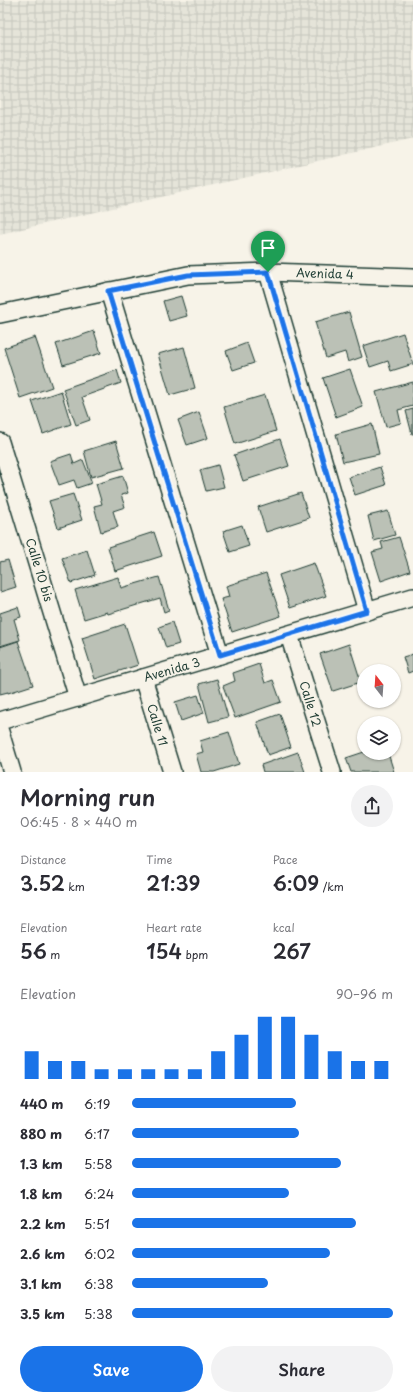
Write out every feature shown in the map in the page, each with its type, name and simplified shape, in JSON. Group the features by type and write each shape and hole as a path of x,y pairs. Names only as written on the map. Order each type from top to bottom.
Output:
{"street":[{"name":"Avenida 4","path":"0,314 188,275 268,272 413,277"},
{"path":"268,272 367,611"},
{"path":"108,291 220,655"},
{"name":"Calle 10 bis","path":"0,442 78,698"},
{"name":"Avenida 3","path":"0,721 413,597"},
{"name":"Calle 12","path":"289,635 332,772"},
{"name":"Calle 11","path":"143,678 172,772"},
{"path":"0,732 12,772"}],"shaded area":[{"path":"0,0 413,0 413,139 0,234"}],"building":[{"path":"181,296 187,316 169,321 163,301"},
{"path":"349,312 362,357 348,362 345,352 326,358 315,322"},
{"path":"94,331 101,353 63,365 56,344"},
{"path":"403,333 413,364 391,371 388,361 370,367 363,346"},
{"path":"35,337 52,387 20,398 4,348"},
{"path":"247,343 254,363 233,370 226,351"},
{"path":"184,347 195,388 170,395 158,354"},
{"path":"350,369 363,407 336,417 323,378"},
{"path":"117,370 121,383 82,397 90,420 76,425 63,389"},
{"path":"413,382 413,406 398,410 401,423 386,427 376,392"},
{"path":"61,391 71,424 43,434 32,401"},
{"path":"265,395 276,431 235,444 224,407"},
{"path":"413,409 413,434 412,434 406,411"},
{"path":"199,412 208,438 187,445 178,420"},
{"path":"372,424 379,454 343,462 336,434"},
{"path":"280,439 289,466 243,481 234,455"},
{"path":"116,441 124,468 91,477 84,451"},
{"path":"71,454 74,464 83,460 92,483 77,488 74,480 59,485 50,461"},
{"path":"218,465 224,487 206,491 200,470"},
{"path":"380,467 386,485 355,495 349,477"},
{"path":"123,476 128,493 121,495 125,507 113,511 118,527 101,532 94,506 102,504 96,484"},
{"path":"301,493 309,518 266,532 258,507"},
{"path":"73,494 82,520 58,528 49,501"},
{"path":"388,511 395,535 374,541 368,516"},
{"path":"242,525 249,546 230,552 223,531"},
{"path":"154,532 162,556 115,571 108,547"},
{"path":"399,537 410,571 381,581 372,552 383,549 381,542"},
{"path":"87,550 95,575 71,583 62,558"},
{"path":"8,560 16,587 0,592 0,562"},
{"path":"314,563 326,596 290,608 279,575"},
{"path":"266,573 281,616 232,632 221,599 229,597 226,586"},
{"path":"118,577 121,588 159,577 169,610 164,612 160,598 108,614 107,612 84,619 75,590"},
{"path":"18,607 21,617 14,619 20,640 0,646 0,613"},
{"path":"172,622 179,644 166,648 159,627"},
{"path":"125,624 138,665 95,679 82,638"},
{"path":"18,641 33,685 0,694 0,647"},
{"path":"349,644 357,669 357,683 333,691 320,654"},
{"path":"413,654 413,671 408,673 403,657"},
{"path":"259,664 265,683 273,680 281,702 235,718 223,686 235,681 233,673"},
{"path":"217,679 228,717 209,722 199,684"},
{"path":"198,695 204,713 181,721 175,702"},
{"path":"280,714 291,747 268,755 257,722"},
{"path":"229,732 239,764 214,772 201,772 196,754 203,752 200,741"},
{"path":"298,752 305,772 263,772 261,765"},
{"path":"357,754 357,760 390,760 394,772 351,772 346,758"}],"route":[{"path":"268,272 367,611 220,655 108,291 188,275 268,272"}]}
